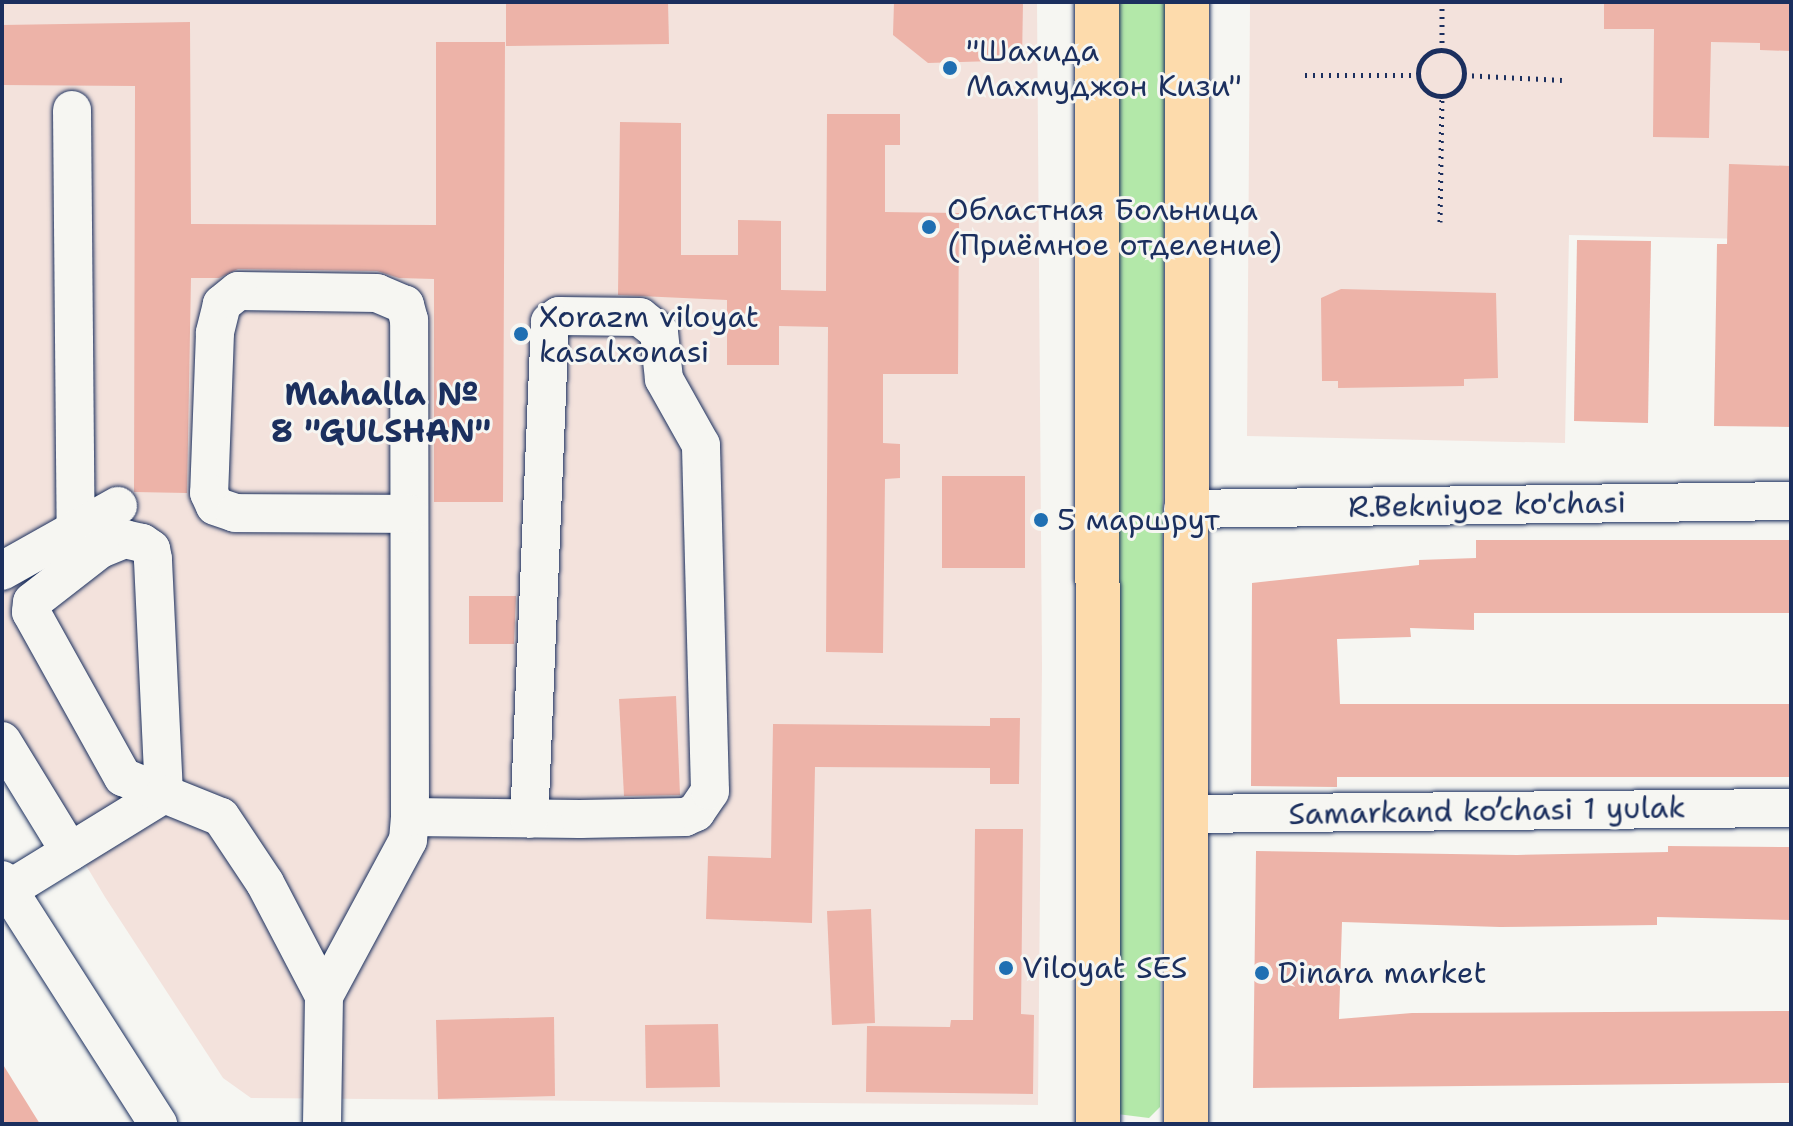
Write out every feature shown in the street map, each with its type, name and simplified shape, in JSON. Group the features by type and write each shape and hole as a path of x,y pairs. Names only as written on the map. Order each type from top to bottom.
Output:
{"main road":[{"path":"1097,2 1098,1124"},
{"path":"1186,1124 1183,509 1187,2"}],"street":[{"path":"72,110 76,529"},
{"path":"324,996 400,863 410,817 409,320 405,305 377,293 238,291 222,304 215,333 209,493 215,506 235,513 409,514"},
{"path":"410,817 529,819 685,817 696,812 710,791 701,445 664,379 659,332 640,317 559,316 550,322 529,819"},
{"name":"R.Bekniyoz ko'chasi","path":"1183,509 1791,501"},
{"path":"2,571 118,506"},
{"path":"164,794 153,559 151,549 125,539 100,549 56,580 32,602 31,612 123,777 164,794 221,817 265,883 324,996 322,1124"},
{"path":"2,741 70,852"},
{"path":"158,1124 10,907 70,852 164,794"},
{"name":"Samarkand ko’chasi 1 yulak","path":"1183,814 1791,808"}],"path":[{"path":"1442,2 1442,50"},
{"path":"1442,50 1461,61 1463,75 1454,92 1442,96 1423,88 1418,75 1422,60 1442,50"},
{"path":"1305,75 1418,75"},
{"path":"1463,75 1562,80"},
{"path":"1440,222 1442,96"}],"shaded area":[{"name":"Xorazm viloyat kasalxonasi","path":"2,2 1037,2 1042,666 1038,1105 251,1098 223,1078 105,897 2,725"},
{"path":"1250,2 1791,2 1791,240 1569,235 1565,443 1247,436"}],"green space":[{"path":"1119,2 1165,2 1160,1107 1149,1118 1117,1114 1112,1102"}],"building":[{"path":"506,2 668,2 669,44 506,46"},
{"path":"894,2 1023,2 1022,60 928,63 893,35"},
{"path":"1604,2 1791,2 1791,51 1760,50 1760,43 1711,42 1709,138 1653,137 1654,29 1604,29"},
{"path":"190,22 191,224 436,225 436,42 505,42 503,502 434,502 434,279 399,278 377,271 238,269 219,278 191,278 187,493 134,492 135,86 2,85 2,25"},
{"path":"827,114 900,114 900,145 885,145 885,212 959,213 958,374 883,374 883,443 900,444 900,478 885,479 883,653 826,652 828,327 779,326 779,365 727,365 727,300 618,295 620,122 681,123 681,255 738,255 738,220 781,221 781,290 826,291"},
{"path":"1729,164 1791,166 1791,427 1714,426 1717,244 1727,244"},
{"path":"1577,240 1651,241 1648,423 1574,421"},
{"path":"1341,289 1496,293 1498,378 1464,379 1464,386 1338,388 1338,381 1322,381 1321,298"},
{"path":"942,476 1025,476 1025,568 942,568"},
{"path":"1476,540 1791,540 1791,613 1474,613 1474,630 1410,628 1411,637 1337,639 1340,704 1791,704 1791,777 1337,777 1337,787 1251,786 1252,583 1419,565 1419,560 1476,558"},
{"path":"469,596 516,596 514,644 469,644"},
{"path":"676,696 680,795 624,796 619,699"},
{"path":"990,718 1020,718 1019,784 990,784 990,768 815,767 812,923 706,919 708,856 771,858 773,724 990,726"},
{"path":"975,829 1023,829 1021,1014 1034,1015 1033,1094 866,1092 867,1026 950,1027 951,1020 973,1020"},
{"path":"1668,846 1791,847 1791,920 1657,917 1657,925 1500,927 1342,922 1339,1019 1412,1013 1791,1011 1791,1083 1253,1088 1256,851 1517,855 1668,852"},
{"path":"871,909 875,1023 832,1025 827,911"},
{"path":"554,1017 555,1096 438,1099 436,1020"},
{"path":"718,1024 720,1087 646,1088 645,1025"},
{"path":"2,1063 40,1124 2,1124"}],"place":[{"name":"\"Шахида Махмуджон Кизи\"","path":"950,68"},
{"name":"Областная Больница (Приёмное отделение)","path":"929,227"},
{"name":"Xorazm viloyat kasalxonasi","path":"521,334"},
{"name":"5 маршрут","path":"1041,520"},
{"name":"Viloyat SES","path":"1006,968"},
{"name":"Dinara market","path":"1262,973"}],"district":[{"name":"Mahalla № 8 \"GULSHAN\"","path":"381,414"}]}
